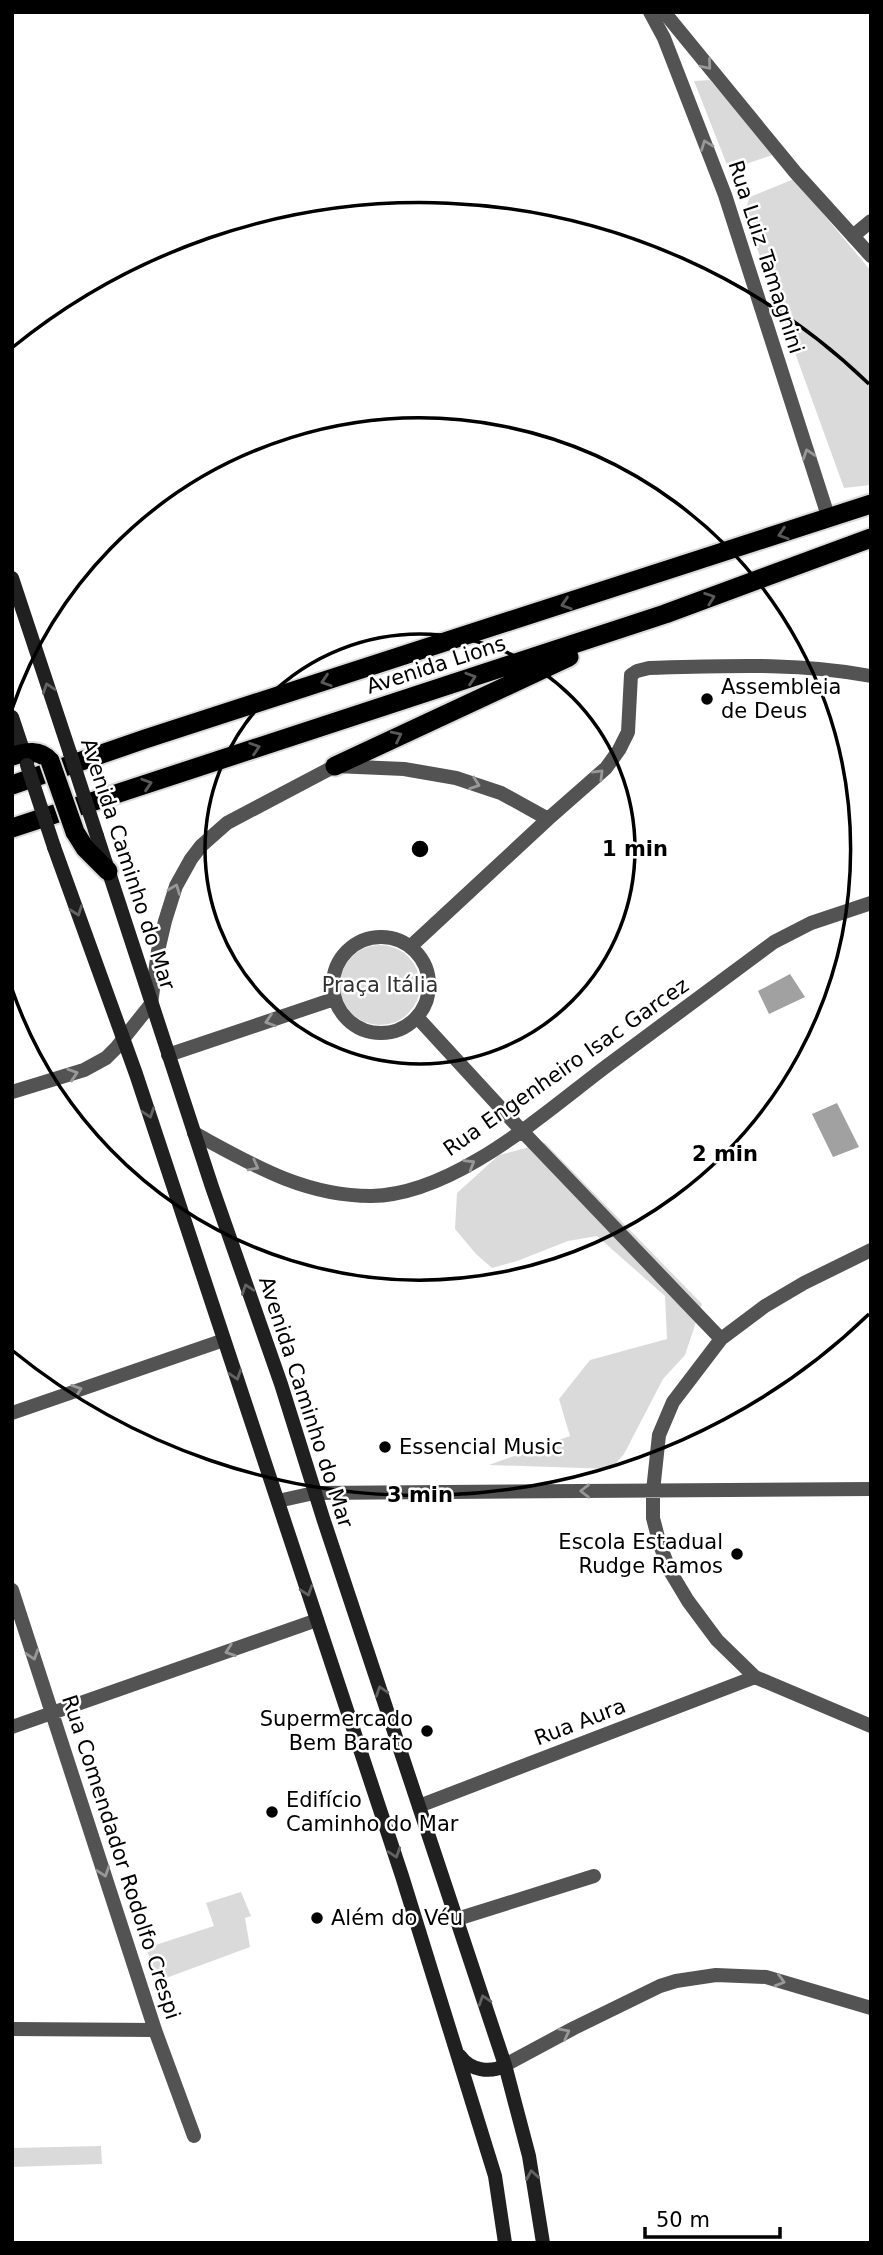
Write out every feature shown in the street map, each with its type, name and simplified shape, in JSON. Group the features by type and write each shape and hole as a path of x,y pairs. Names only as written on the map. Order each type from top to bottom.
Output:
{"highway":[{"name":"Avenida Lions","path":"12,785 145,739 871,505"},
{"name":"Avenida Lions","path":"12,828 665,614 871,538"},
{"path":"335,766 458,707 665,614"},
{"path":"21,758 37,752 47,757 75,832 85,848 108,871"}],"main road":[{"name":"Avenida Caminho do Mar","path":"12,578 505,2065 529,2156 543,2243"},
{"path":"12,717 21,758 124,1039 402,1877 495,2176 505,2243"},
{"path":"454,2043 469,2066 492,2069 505,2065"}],"street":[{"name":"Rua Luiz Tamagnini","path":"650,12 664,38 725,195 829,519"},
{"path":"664,12 795,172 871,256"},
{"path":"853,236 871,221"},
{"path":"410,947 596,778 619,750 628,732 631,675 637,671 649,668 739,666 824,669 871,676"},
{"path":"12,1092 95,1065 106,1058 151,1003 165,921 176,886 191,859 214,833 227,823 335,766 404,769 456,778 501,793 548,819"},
{"name":"Rua Engenheiro Isac Garcez","path":"194,1133 272,1175 327,1192 369,1196 397,1193 445,1178 521,1130 774,942 811,923 871,903"},
{"path":"382,937 397,940 410,947 421,959 427,973 427,996 417,1017 393,1032 364,1030 351,1023 334,999 332,984 335,969 342,956 367,939 382,937"},
{"path":"168,1055 334,999"},
{"path":"417,1017 721,1339"},
{"path":"871,1250 804,1283 765,1306 721,1339 673,1402 659,1435 653,1491 653,1518 670,1571 717,1640 755,1677 871,1726"},
{"path":"12,1413 224,1340"},
{"path":"278,1501 314,1493 871,1489"},
{"name":"Rua Comendador Rodolfo Crespi","path":"12,1590 155,2030 194,2136"},
{"path":"12,1727 317,1620"},
{"name":"Rua Aura","path":"419,1807 755,1677"},
{"path":"457,1919 594,1876"},
{"path":"505,2065 574,2028 660,1986 676,1981 716,1975 766,1977 871,2008"},
{"path":"12,2029 155,2030"}],"green space":[{"path":"710,80 775,154 729,170 694,81"},
{"path":"794,179 871,271 871,485 844,488 744,212 750,197"},
{"name":"Praça Itália","path":"372,945 388,945 409,956 420,977 420,993 409,1014 388,1025 372,1025 358,1019 346,1007 340,993 340,977 346,963 358,951"},
{"path":"545,1143 702,1304 685,1355 663,1379 624,1454 611,1469 489,1465 570,1436 559,1399 590,1360 667,1339 665,1296 597,1236 568,1241 492,1268 455,1229 457,1193 499,1155"},
{"path":"241,1892 251,1916 245,1918 250,1947 158,1981 146,1948 214,1926 206,1903"},
{"path":"101,2146 102,2164 12,2167 12,2148"}],"shaded area":[{"path":"790,974 805,997 769,1014 758,991"},
{"path":"837,1103 859,1147 833,1157 812,1114"}],"place":[{"name":"Assembleia de Deus","path":"707,699"},
{"name":"Essencial Music","path":"385,1447"},
{"name":"Escola Estadual Rudge Ramos","path":"737,1554"},
{"name":"Supermercado Bem Barato","path":"427,1731"},
{"name":"Edifício Caminho do Mar","path":"272,1812"},
{"name":"Além do Véu","path":"317,1918"}]}
